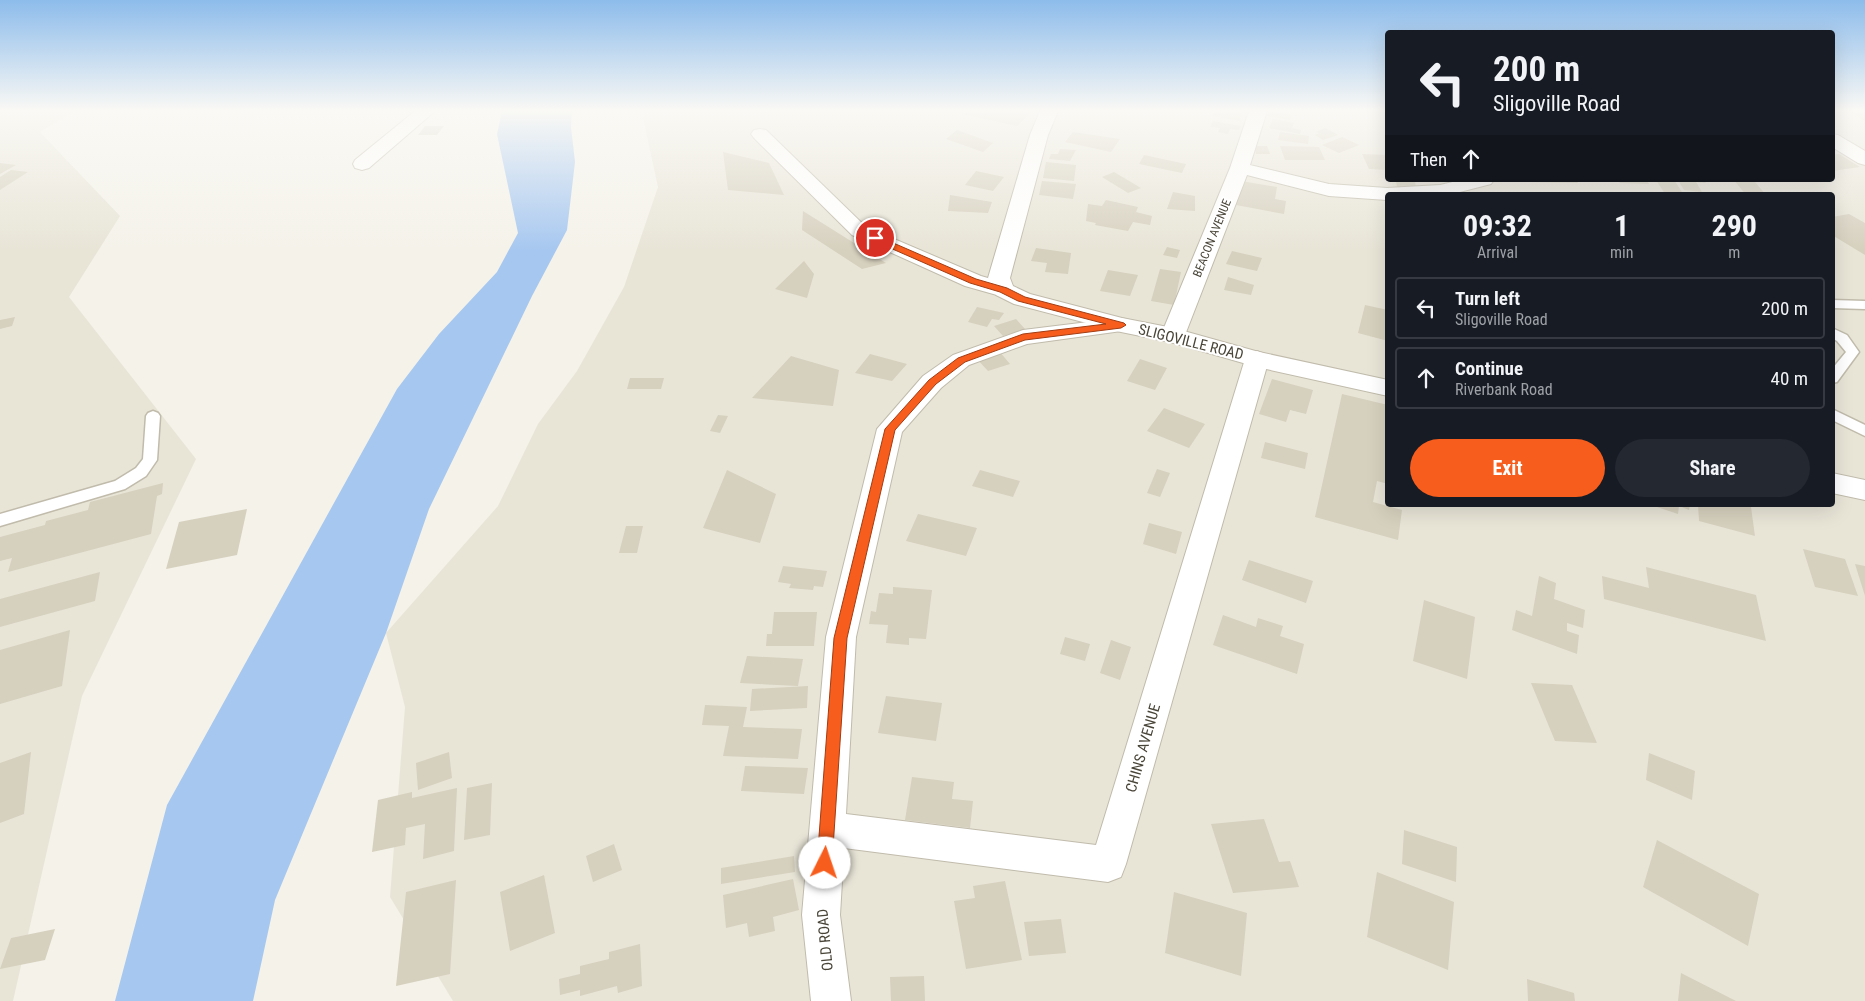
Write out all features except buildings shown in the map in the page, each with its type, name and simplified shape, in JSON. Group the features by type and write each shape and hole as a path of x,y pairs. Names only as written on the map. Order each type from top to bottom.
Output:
{"street":[{"path":"362,164 370,158"},
{"name":"SLIGOVILLE ROAD","path":"784,158 858,231 973,281 1004,290 1022,299 1121,325 1173,334 1257,359 1385,387"},
{"path":"1004,290 999,278 1033,158"},
{"name":"BEACON AVENUE","path":"1173,334 1243,158"},
{"path":"1240,168 1329,190 1385,194"},
{"path":"1422,192 1440,191 1476,182"},
{"name":"OLD ROAD","path":"831,1001 821,915 841,638 890,429 932,382 961,360 1023,337 1121,325"},
{"name":"CHINS AVENUE","path":"827,829 1108,864 1257,359"},
{"path":"1835,484 1865,490"}],"lane":[{"path":"1835,304 1865,305"},
{"path":"1835,334 1842,338 1853,352 1835,375"},
{"path":"0,520 120,485 141,472 150,460 153,416"},
{"path":"1835,416 1865,431"}],"shaded area":[{"path":"0,158 64,158 120,216 69,297 196,459 82,696 13,1001 0,1001"},
{"path":"652,158 1385,158 1385,182 1835,182 1835,158 1865,158 1865,1001 453,1001 390,897 405,707 386,633 498,506 538,424 577,371 624,287 658,187"}],"water":[{"path":"502,158 575,158 567,230 532,296 429,509 386,633 275,900 253,1001 115,1001 167,805 397,389 439,334 497,272 518,233"}],"route":[{"path":"825,863 841,638 890,429 932,382 961,360 1023,337 1121,325 1022,299 1004,290 973,281 875,238"}]}
